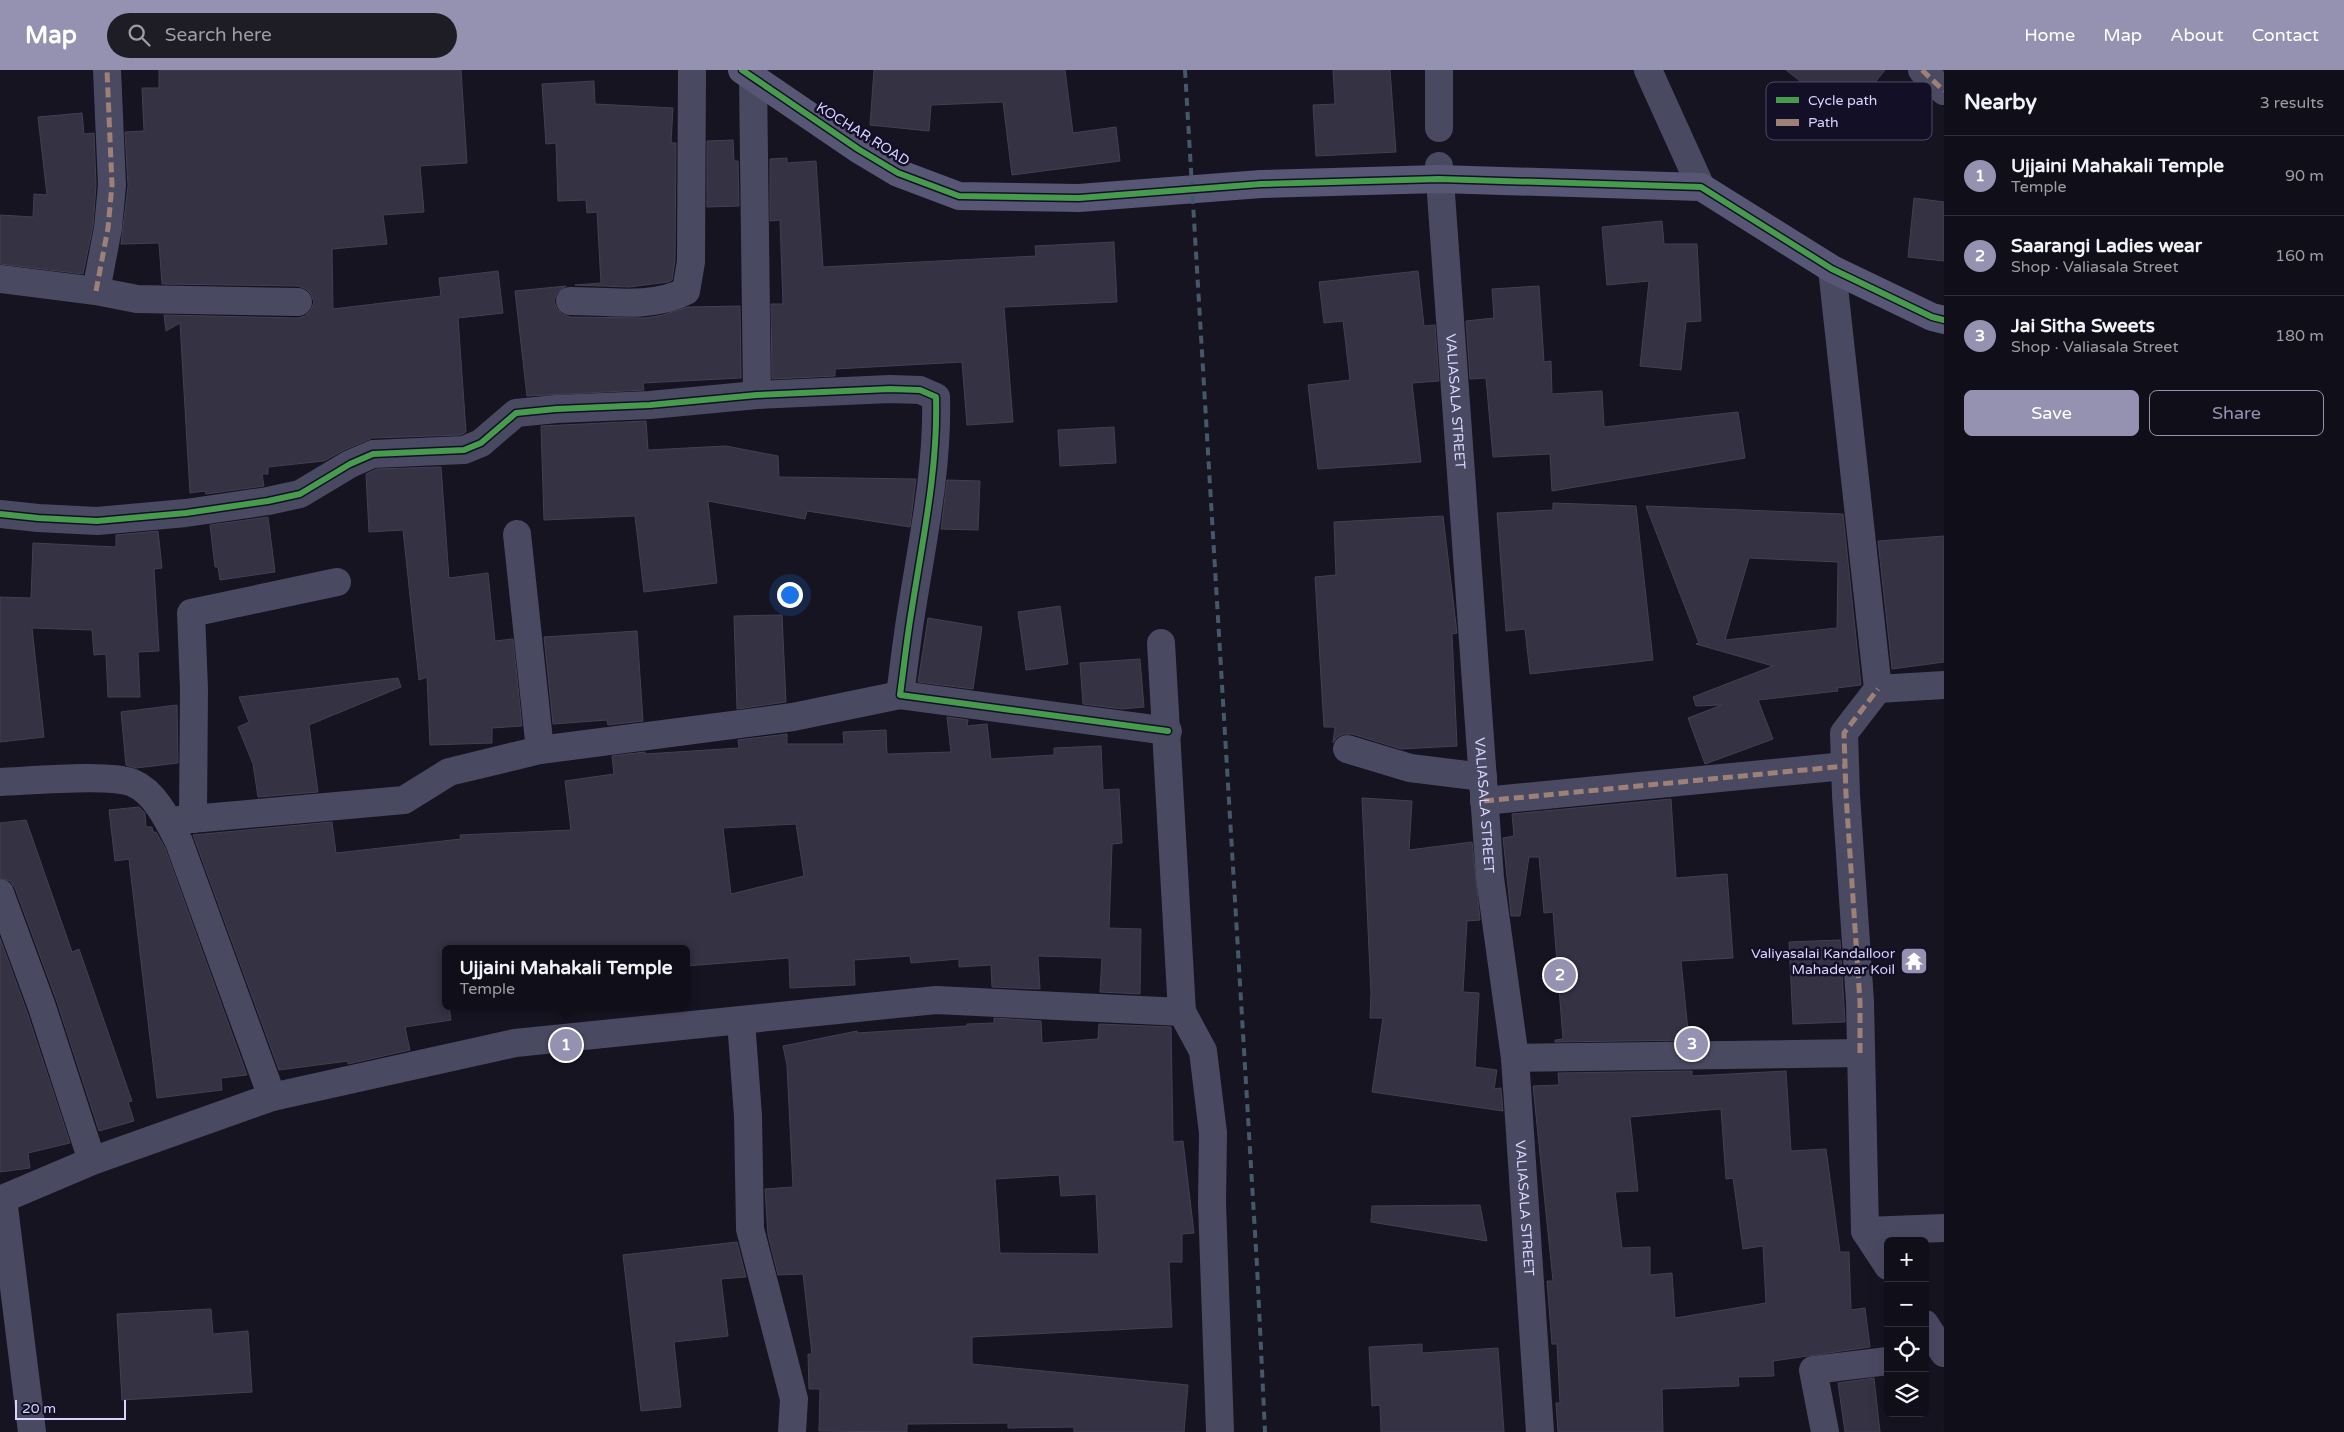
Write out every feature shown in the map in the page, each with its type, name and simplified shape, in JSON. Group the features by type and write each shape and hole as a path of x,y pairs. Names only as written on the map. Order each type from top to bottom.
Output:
{"street":[{"path":"96,291 108,228 112,185 107,70"},
{"path":"570,301 652,302 672,298 686,291 691,262 692,70"},
{"path":"1439,128 1440,70"},
{"path":"1648,70 1701,187 1832,269 1932,317 1944,320"},
{"path":"1922,70 1944,91"},
{"path":"748,73 757,395"},
{"name":"KOCHAR ROAD","path":"748,73 898,173 959,196 1079,198 1439,172 1701,187"},
{"name":"VALIASALA STREET","path":"1439,172 1490,878 1515,1058 1540,1432"},
{"path":"1832,269 1878,689 1844,733 1860,1002 1865,1231 1884,1260"},
{"path":"0,279 96,291 137,299 298,302"},
{"path":"0,514 38,518 97,520 186,513 268,501 300,494 350,464 373,454 464,450 481,443 516,413 556,409 650,405 757,395 890,389 920,390 936,397 934,464 900,695"},
{"path":"516,534 540,750"},
{"path":"272,1097 179,842 194,689 191,613 337,582"},
{"path":"1161,643 1168,730 1177,955 1182,1012 1203,1051 1213,1133 1212,1203 1220,1432"},
{"path":"1878,689 1944,685"},
{"path":"0,782 112,779 133,782 181,820 404,800 449,772 540,750 793,717 900,695 1168,730"},
{"path":"1347,749 1484,789 1845,766"},
{"path":"0,893 42,1007 92,1161"},
{"path":"32,1432 1,1199 92,1161 272,1097 515,1043 936,1000 1182,1012"},
{"path":"741,1021 748,1116 750,1229 794,1399 792,1432"},
{"path":"1515,1058 1860,1053"},
{"path":"1865,1231 1944,1228"},
{"path":"1927,1327 1944,1354 1929,1356"},
{"path":"1826,1432 1813,1370 1884,1361"}],"building":[{"path":"159,70 461,70 467,163 420,166 424,212 383,215 387,244 332,249 333,309 441,296 439,278 498,271 503,313 458,318 466,432 461,435 372,438 324,461 268,467 268,474 262,474 264,486 206,494 205,491 190,493 180,323 166,331 164,315 298,318 305,316 311,310 314,302 311,294 306,289 298,286 162,284 159,243 121,244 128,186 125,132 144,131 142,88 159,88"},
{"path":"874,70 1065,70 1073,133 1116,127 1120,161 1012,175 1003,102 931,105 929,131 870,125"},
{"path":"1333,70 1390,70 1396,152 1316,156 1313,105 1335,104"},
{"path":"1786,70 1885,70 1876,82 1801,82"},
{"path":"594,81 595,104 673,108 671,143 676,143 675,261 672,280 668,282 629,287 575,285 601,283 597,212 587,213 586,200 558,201 556,143 546,144 542,84"},
{"path":"82,113 84,134 94,133 96,185 93,226 83,274 0,264 0,215 33,217 34,194 47,195 38,117"},
{"path":"733,140 734,161 738,161 739,206 707,207 707,141"},
{"path":"787,158 787,163 816,161 823,267 1036,256 1035,246 1114,242 1117,302 1004,307 1013,422 967,425 962,362 835,369 835,376 772,379 771,304 783,304 780,220 770,221 770,159"},
{"path":"1914,198 1944,202 1944,261 1908,257"},
{"path":"1662,221 1664,244 1697,244 1701,321 1686,322 1681,370 1640,366 1649,281 1607,285 1602,227"},
{"path":"1418,271 1424,326 1435,325 1439,381 1412,383 1421,462 1318,469 1308,385 1350,380 1343,321 1324,323 1319,282"},
{"path":"566,286 557,293 554,301 557,309 562,314 570,317 645,318 663,315 688,307 740,306 741,378 643,383 644,390 527,396 515,291"},
{"path":"1539,286 1544,362 1551,361 1552,394 1602,391 1604,427 1738,412 1745,458 1552,491 1550,454 1493,457 1486,378 1470,379 1466,321 1494,318 1492,289"},
{"path":"646,421 648,450 726,446 778,456 779,477 916,479 910,527 807,511 805,519 708,501 717,583 644,592 635,516 544,520 541,426"},
{"path":"1114,427 1116,463 1060,466 1058,430"},
{"path":"441,467 449,578 488,573 495,641 513,639 522,726 492,728 492,743 430,745 427,677 419,680 403,530 369,532 366,474 377,469"},
{"path":"947,480 980,481 978,530 941,529"},
{"path":"1553,503 1636,506 1653,660 1530,674 1525,629 1506,631 1497,513 1553,510"},
{"path":"1646,506 1843,514 1861,685 1837,688 1838,691 1758,700 1773,739 1705,764 1688,718 1722,705 1696,706 1693,697 1773,666 1696,644 1699,643","holes":["1749,558 1838,562 1837,628 1725,640"]},
{"path":"1443,516 1457,633 1452,634 1457,746 1401,749 1352,734 1344,734 1337,737 1333,743 1335,727 1324,727 1315,577 1336,575 1334,522"},
{"path":"268,517 275,572 220,580 218,567 215,567 210,525"},
{"path":"158,531 162,568 154,569 159,651 138,652 140,697 108,697 106,654 94,655 92,630 32,628 44,737 0,742 0,597 31,598 33,543 116,547 116,535"},
{"path":"1944,536 1944,662 1892,669 1878,541"},
{"path":"1060,606 1068,664 1026,670 1018,612"},
{"path":"782,615 786,702 737,709 734,616"},
{"path":"928,618 982,627 973,689 918,682"},
{"path":"637,631 643,721 608,725 607,720 553,724 544,637"},
{"path":"1140,659 1144,707 1122,709 1083,704 1080,663"},
{"path":"398,678 401,687 309,725 318,792 258,797 253,764 238,727 249,722 239,697"},
{"path":"177,705 178,763 136,768 126,765 121,712"},
{"path":"947,717 968,720 967,726 987,724 991,759 1054,755 1054,748 1101,746 1103,790 1119,789 1122,843 1112,844 1109,928 1141,929 1140,994 1100,992 1102,958 1038,956 1040,989 992,987 991,965 959,967 959,959 911,963 910,956 854,960 855,985 790,988 789,958 690,966 690,945 442,945 442,1010 450,1010 451,1020 405,1027 410,1050 348,1064 348,1061 279,1070 193,835 332,822 336,853 461,839 460,835 571,830 565,781 614,774 612,756 645,752 645,754 739,748 738,740 787,734 787,744 844,744 843,732 886,730 887,754 951,752","holes":["796,824 804,876 731,894 723,828"]},
{"path":"1362,798 1412,801 1409,850 1472,842 1480,920 1467,921 1463,992 1479,993 1475,1067 1497,1070 1494,1089 1501,1088 1503,1111 1372,1092 1383,1018 1370,1018 1371,993"},
{"path":"1671,799 1676,878 1727,874 1733,958 1681,961 1689,1040 1555,1042 1555,1040 1563,1039 1553,912 1544,913 1539,857 1529,857 1520,916 1511,916 1503,838 1514,836 1512,814"},
{"path":"139,807 145,813 146,827 152,827 153,832 156,832 165,848 247,1075 221,1078 222,1090 157,1098 129,859 115,861 109,810"},
{"path":"26,820 72,952 79,949 132,1101 128,1102 134,1121 99,1131 57,1002 15,888 10,881 0,878 0,823"},
{"path":"0,938 27,1012 70,1143 28,1153 30,1168 0,1172"},
{"path":"1840,940 1845,1022 1793,1024 1789,942"},
{"path":"994,1018 1041,1021 1042,1043 1098,1039 1099,1024 1171,1027 1173,1142 1183,1141 1194,1233 1182,1234 1182,1262 1169,1262 1172,1327 972,1337 972,1364 1188,1385 1184,1432 1074,1432 1074,1427 1008,1428 1008,1423 907,1424 907,1432 819,1431 820,1389 809,1389 808,1354 812,1354 803,1274 778,1275 768,1235 765,1189 793,1187 787,1065 783,1046 857,1031 857,1033 994,1023","holes":["1059,1175 1061,1196 1096,1194 1099,1254 1000,1253 995,1179"]},
{"path":"1692,1071 1692,1076 1786,1071 1791,1151 1826,1149 1840,1252 1849,1252 1851,1310 1865,1308 1870,1347 1773,1361 1774,1376 1738,1377 1739,1386 1662,1389 1663,1432 1558,1432 1556,1403 1560,1403 1557,1344 1552,1344 1547,1281 1553,1281 1533,1086 1559,1085 1558,1073","holes":["1721,1109 1726,1179 1733,1178 1743,1249 1763,1246 1766,1303 1675,1318 1672,1273 1650,1275 1650,1247 1622,1248 1615,1192 1638,1191 1630,1117"]},
{"path":"1480,1205 1487,1241 1371,1222 1372,1206"},
{"path":"737,1242 746,1277 721,1279 728,1336 674,1342 681,1407 641,1411 623,1255"},
{"path":"211,1309 213,1334 248,1331 252,1392 122,1400 117,1314"},
{"path":"1422,1344 1422,1353 1498,1348 1504,1432 1381,1432 1380,1405 1372,1406 1369,1347"},
{"path":"1874,1378 1880,1432 1845,1432 1838,1383"}],"railway":[{"path":"1185,70 1257,1266 1265,1432"}],"marked path":[{"path":"96,291 108,228 112,185 107,70"},
{"path":"1922,70 1944,91"},
{"path":"1860,1053 1860,1002 1846,795 1844,733 1878,689"},
{"path":"1484,801 1845,766"}],"cycle path":[{"path":"742,70 858,149 898,173 959,196 1079,198 1261,184 1439,179 1701,187 1832,269 1932,317 1944,320"},
{"path":"0,514 97,521 186,513 268,501 300,494 350,464 373,454 464,450 481,443 516,413 556,409 650,405 757,395 890,389 920,390 936,397 935,450 929,503 900,695 1168,731"}],"place":[{"name":"Valiyasalai Kandalloor Mahadevar Koil","path":"1914,961"},
{"name":"Saarangi Ladies wear","path":"1560,975"},
{"name":"Jai Sitha Sweets","path":"1692,1044"},
{"name":"Ujjaini Mahakali Temple","path":"566,1045"}]}
